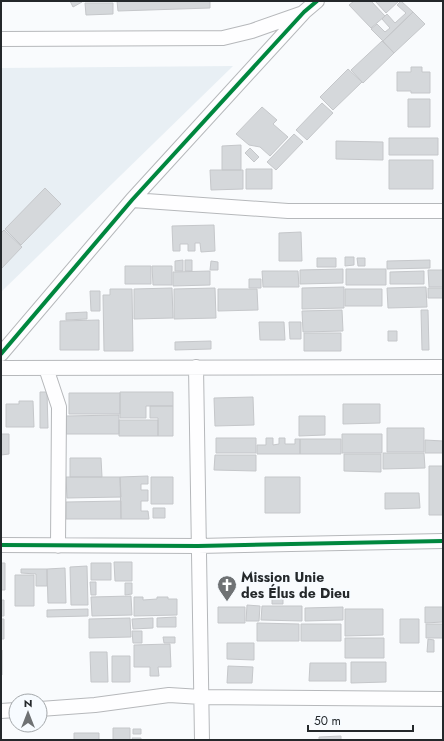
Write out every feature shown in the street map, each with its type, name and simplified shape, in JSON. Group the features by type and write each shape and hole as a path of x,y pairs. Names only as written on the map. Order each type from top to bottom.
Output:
{"street":[{"path":"1,354 132,200 304,12 317,1"},
{"path":"1,39 223,38 252,30 304,12"},
{"path":"132,200 288,211 443,211"},
{"path":"1,368 443,366"},
{"path":"196,367 202,740"},
{"path":"46,368 59,407 58,546"},
{"path":"1,545 198,546 443,540"},
{"path":"48,708 95,705 169,695 201,697 443,699"}],"shaded area":[{"path":"233,66 1,292 1,68"}],"building":[{"path":"70,1 82,1 82,2 73,7"},
{"path":"117,1 210,1 210,8 118,11"},
{"path":"354,1 371,1 385,16 371,28 349,5"},
{"path":"375,1 399,1 386,13"},
{"path":"401,1 413,12 383,41 371,29 377,24 385,32 390,28 382,19 387,14 395,23 406,13 397,5"},
{"path":"85,3 113,3 113,14 86,15"},
{"path":"413,12 425,24 394,53 383,41"},
{"path":"382,41 394,53 363,83 351,70"},
{"path":"411,67 422,67 422,72 430,72 430,93 397,91 397,72 411,72"},
{"path":"348,69 362,82 333,110 320,97"},
{"path":"408,99 430,99 430,127 408,127"},
{"path":"322,103 333,113 307,140 296,130"},
{"path":"262,107 277,120 273,124 288,137 270,156 260,147 249,145 236,134"},
{"path":"294,134 303,142 276,170 267,162"},
{"path":"389,138 438,138 438,155 389,155"},
{"path":"336,141 383,142 383,160 336,159"},
{"path":"241,145 241,170 222,170 222,146"},
{"path":"250,148 259,157 254,162 245,153"},
{"path":"389,160 433,160 433,189 389,189"},
{"path":"246,169 272,169 272,189 246,189"},
{"path":"210,170 243,170 243,189 211,190"},
{"path":"45,188 61,204 21,245 5,229"},
{"path":"214,225 215,251 201,252 200,243 195,243 195,251 188,251 188,244 180,244 180,251 173,251 172,226"},
{"path":"4,230 22,247 1,269 1,233"},
{"path":"301,232 302,261 279,261 279,233"},
{"path":"345,257 354,257 354,265 345,266"},
{"path":"317,258 336,258 336,267 317,267"},
{"path":"357,258 365,258 365,266 358,266"},
{"path":"183,260 183,271 175,271 175,261"},
{"path":"185,260 192,260 192,271 185,271"},
{"path":"430,260 430,268 387,269 387,261"},
{"path":"211,261 218,262 218,270 210,270"},
{"path":"125,266 151,266 151,284 125,284"},
{"path":"152,266 172,266 172,285 153,285"},
{"path":"343,269 343,283 300,284 300,270"},
{"path":"346,269 386,269 386,285 346,285"},
{"path":"428,270 443,270 443,287 429,287"},
{"path":"210,271 210,285 173,286 173,272"},
{"path":"262,271 298,271 299,287 263,287"},
{"path":"424,271 424,284 390,284 390,272"},
{"path":"249,279 261,279 261,288 249,288"},
{"path":"344,287 344,308 302,309 302,288"},
{"path":"426,287 427,307 388,308 387,288"},
{"path":"172,288 173,318 134,319 134,289"},
{"path":"215,288 216,318 174,319 174,289"},
{"path":"428,288 443,288 443,298 428,298"},
{"path":"110,289 132,289 133,351 104,351 103,295 110,295"},
{"path":"218,289 257,289 258,310 218,311"},
{"path":"345,289 382,289 382,306 345,306"},
{"path":"90,291 100,291 100,311 91,311"},
{"path":"342,310 343,331 303,332 302,311"},
{"path":"421,310 428,310 429,350 422,350"},
{"path":"87,312 87,319 66,320 66,313"},
{"path":"99,320 99,350 60,350 60,321"},
{"path":"259,322 284,322 285,340 260,340"},
{"path":"289,322 301,322 301,339 290,339"},
{"path":"388,331 397,331 397,341 388,341"},
{"path":"304,333 341,333 341,351 304,351"},
{"path":"211,341 211,349 175,350 175,342"},
{"path":"40,392 47,392 48,428 40,428"},
{"path":"120,392 173,392 173,406 146,406 146,418 120,418"},
{"path":"69,393 120,393 120,414 69,414"},
{"path":"253,397 254,425 215,426 214,398"},
{"path":"19,401 33,401 34,427 6,427 6,404 19,404"},
{"path":"343,404 380,404 380,423 343,424"},
{"path":"150,406 173,406 173,436 158,436 158,418 150,418"},
{"path":"119,415 119,434 66,434 66,416"},
{"path":"299,416 325,416 325,435 299,436"},
{"path":"119,420 158,420 158,436 119,436"},
{"path":"387,428 424,428 424,452 387,452"},
{"path":"1,434 9,434 9,454 1,455"},
{"path":"342,434 382,434 382,453 342,453"},
{"path":"216,438 256,438 256,453 216,453"},
{"path":"266,438 273,438 273,445 279,444 279,438 285,438 285,444 295,444 295,439 300,439 300,454 257,454 257,445 266,445"},
{"path":"300,439 341,439 341,454 300,454"},
{"path":"425,440 443,441 443,453 425,453"},
{"path":"383,453 424,453 425,468 383,469"},
{"path":"344,454 381,454 381,472 344,471"},
{"path":"215,455 256,455 256,471 214,470"},
{"path":"70,458 101,458 102,477 70,477"},
{"path":"429,466 443,466 443,515 429,515"},
{"path":"148,476 148,484 141,484 141,490 148,490 148,501 141,501 141,511 148,511 149,519 121,519 120,477"},
{"path":"66,477 120,477 121,497 67,498"},
{"path":"151,477 173,477 173,504 151,504"},
{"path":"265,477 300,477 300,513 265,513"},
{"path":"385,493 419,493 420,508 385,509"},
{"path":"121,501 121,519 66,519 66,502"},
{"path":"153,508 165,508 165,518 153,518"},
{"path":"114,562 132,562 132,581 115,581"},
{"path":"1,563 5,563 5,590 1,590"},
{"path":"91,563 111,563 111,580 91,580"},
{"path":"87,566 88,605 71,605 70,567"},
{"path":"65,568 66,603 48,603 47,569"},
{"path":"21,569 47,569 47,586 36,586 36,574 21,573"},
{"path":"15,575 34,575 34,606 15,606"},
{"path":"90,582 96,582 96,595 91,595"},
{"path":"125,583 132,583 132,594 125,595"},
{"path":"272,592 283,592 283,604 272,604"},
{"path":"131,596 132,615 92,616 91,597"},
{"path":"134,597 143,597 143,600 157,599 157,597 177,599 177,615 134,616"},
{"path":"1,600 4,600 4,616 1,616"},
{"path":"247,605 260,606 259,621 246,621"},
{"path":"262,606 302,606 302,621 261,620"},
{"path":"218,607 245,607 245,623 218,623"},
{"path":"343,607 343,620 305,621 305,608"},
{"path":"425,607 443,607 443,622 425,623"},
{"path":"88,609 88,616 47,617 47,610"},
{"path":"345,609 383,609 383,635 345,636"},
{"path":"176,617 176,627 157,627 157,618"},
{"path":"130,618 131,637 89,638 89,619"},
{"path":"153,618 153,628 133,629 132,619"},
{"path":"1,619 4,619 4,639 1,639"},
{"path":"400,619 419,619 419,643 400,643"},
{"path":"257,623 299,624 299,641 257,641"},
{"path":"301,624 341,624 341,641 301,641"},
{"path":"426,624 443,624 443,638 426,638"},
{"path":"132,631 142,631 142,643 133,643"},
{"path":"163,637 175,637 175,643 164,643"},
{"path":"345,638 384,638 384,658 345,658"},
{"path":"428,639 434,640 434,652 427,652"},
{"path":"227,643 254,643 254,660 227,659"},
{"path":"170,644 171,667 158,667 159,676 150,676 150,667 134,667 134,645"},
{"path":"2,650 2,675 1,675"},
{"path":"90,652 107,652 108,682 91,682"},
{"path":"112,656 130,656 130,682 112,682"},
{"path":"351,662 386,662 386,682 351,683"},
{"path":"310,663 346,663 346,681 309,681"},
{"path":"228,666 253,667 252,683 227,683"},
{"path":"113,728 130,728 130,740 113,740"},
{"path":"133,729 141,729 141,734 133,734"},
{"path":"74,733 99,733 99,740 74,740"},
{"path":"341,736 341,740 319,740 319,737"},
{"path":"132,738 141,738 141,740 133,740"}],"cycle path":[{"path":"1,354 132,200 304,12 317,1"},
{"path":"1,545 198,546 443,541"}],"place":[{"name":"Mission Unie des Élus de Dieu","path":"227,602"}]}
